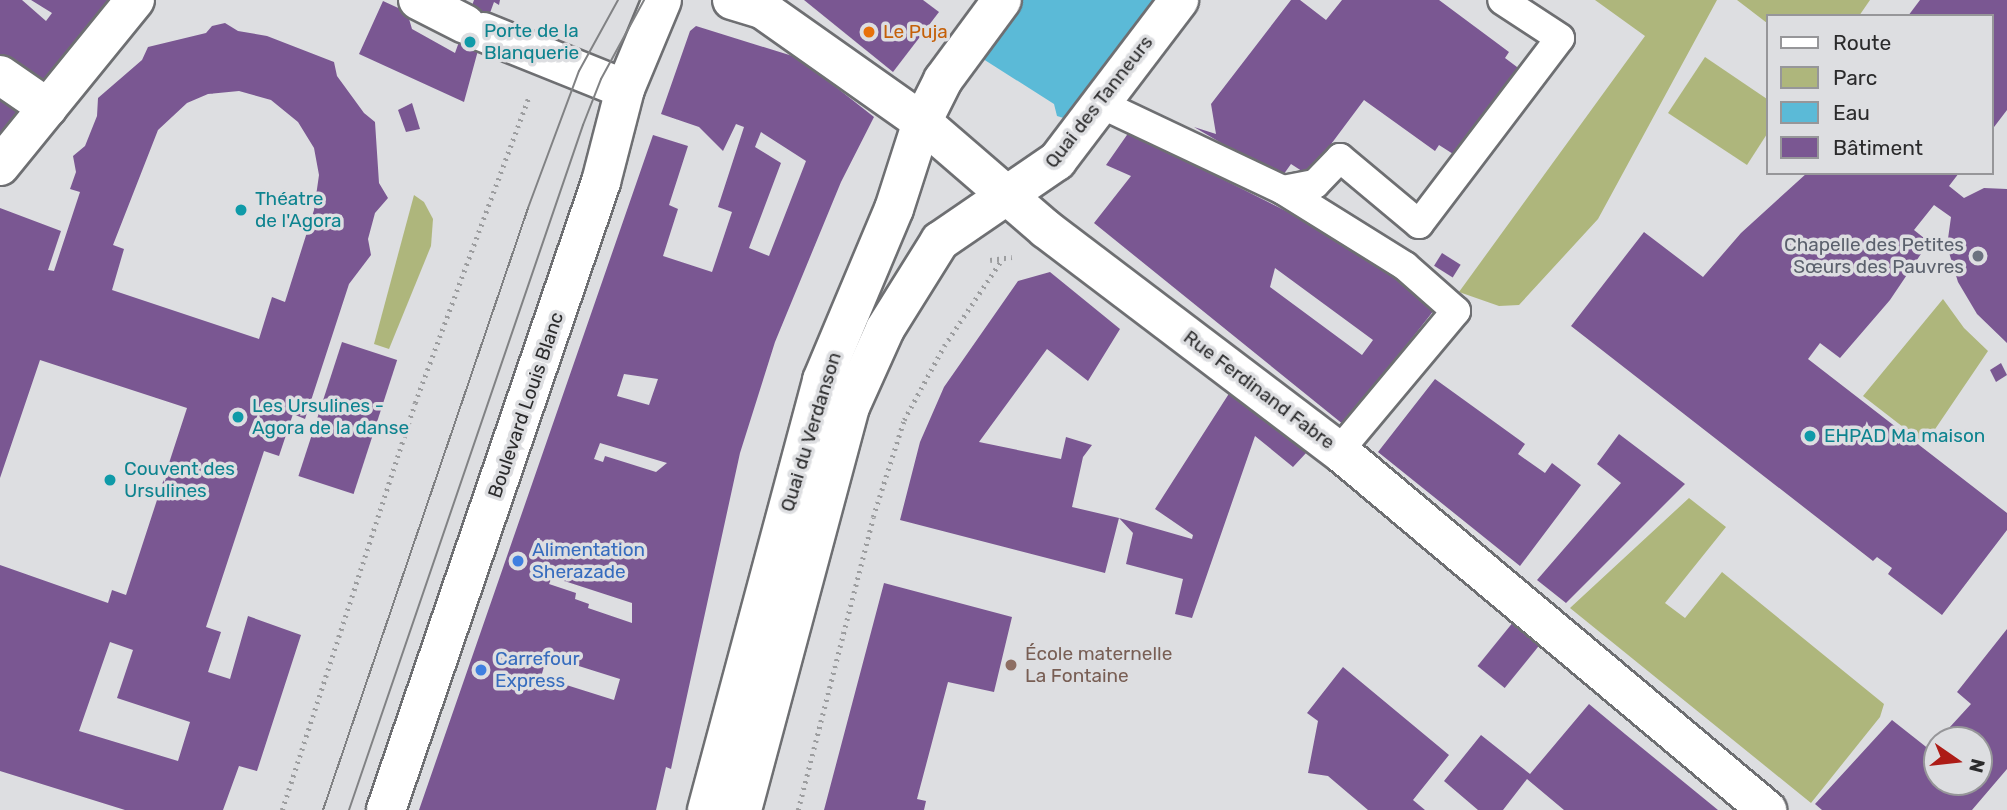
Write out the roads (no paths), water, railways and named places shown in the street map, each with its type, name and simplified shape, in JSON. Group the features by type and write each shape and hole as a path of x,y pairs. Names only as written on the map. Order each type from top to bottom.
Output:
{"street":[{"path":"0,166 135,0"},
{"path":"418,0 474,28 625,89"},
{"name":"Boulevard Louis Blanc","path":"386,810 596,195 625,89 662,0"},
{"name":"Rue Ferdinand Fabre","path":"732,0 772,15 922,122 1011,194 1046,229 1339,451 1767,810"},
{"name":"Quai du Verdanson","path":"707,810 822,380 894,209 922,122 943,80 1002,0"},
{"name":"Quai des Tanneurs","path":"1011,194 1056,161 1178,0"},
{"path":"0,75 48,108"},
{"name":"Quai du Verdanson","path":"742,810 850,407 885,328 940,241 1011,194"}],"lane":[{"path":"1283,190 1315,184 1340,158 1419,223 1560,38 1502,0"},
{"path":"1101,104 1283,190 1405,266 1455,311 1339,451"}],"water":[{"path":"1023,0 1157,0 1070,120 1057,116 1054,104 980,57"}],"tram line":[{"path":"323,810 528,208 579,71 618,0"},
{"path":"349,810 583,125 601,79 644,0"}],"place":[{"name":"Le Puja","path":"869,32"},
{"name":"Porte de la Blanquerie","path":"470,42"},
{"name":"Théatre de l'Agora","path":"241,210"},
{"name":"Chapelle des Petites Sœurs des Pauvres","path":"1978,256"},
{"name":"Les Ursulines - Agora de la danse","path":"238,417"},
{"name":"EHPAD Ma maison","path":"1810,436"},
{"name":"Couvent des Ursulines","path":"110,480"},
{"name":"Alimentation Sherazade","path":"518,561"},
{"name":"École maternelle La Fontaine","path":"1011,665"},
{"name":"Carrefour Express","path":"481,670"}]}
